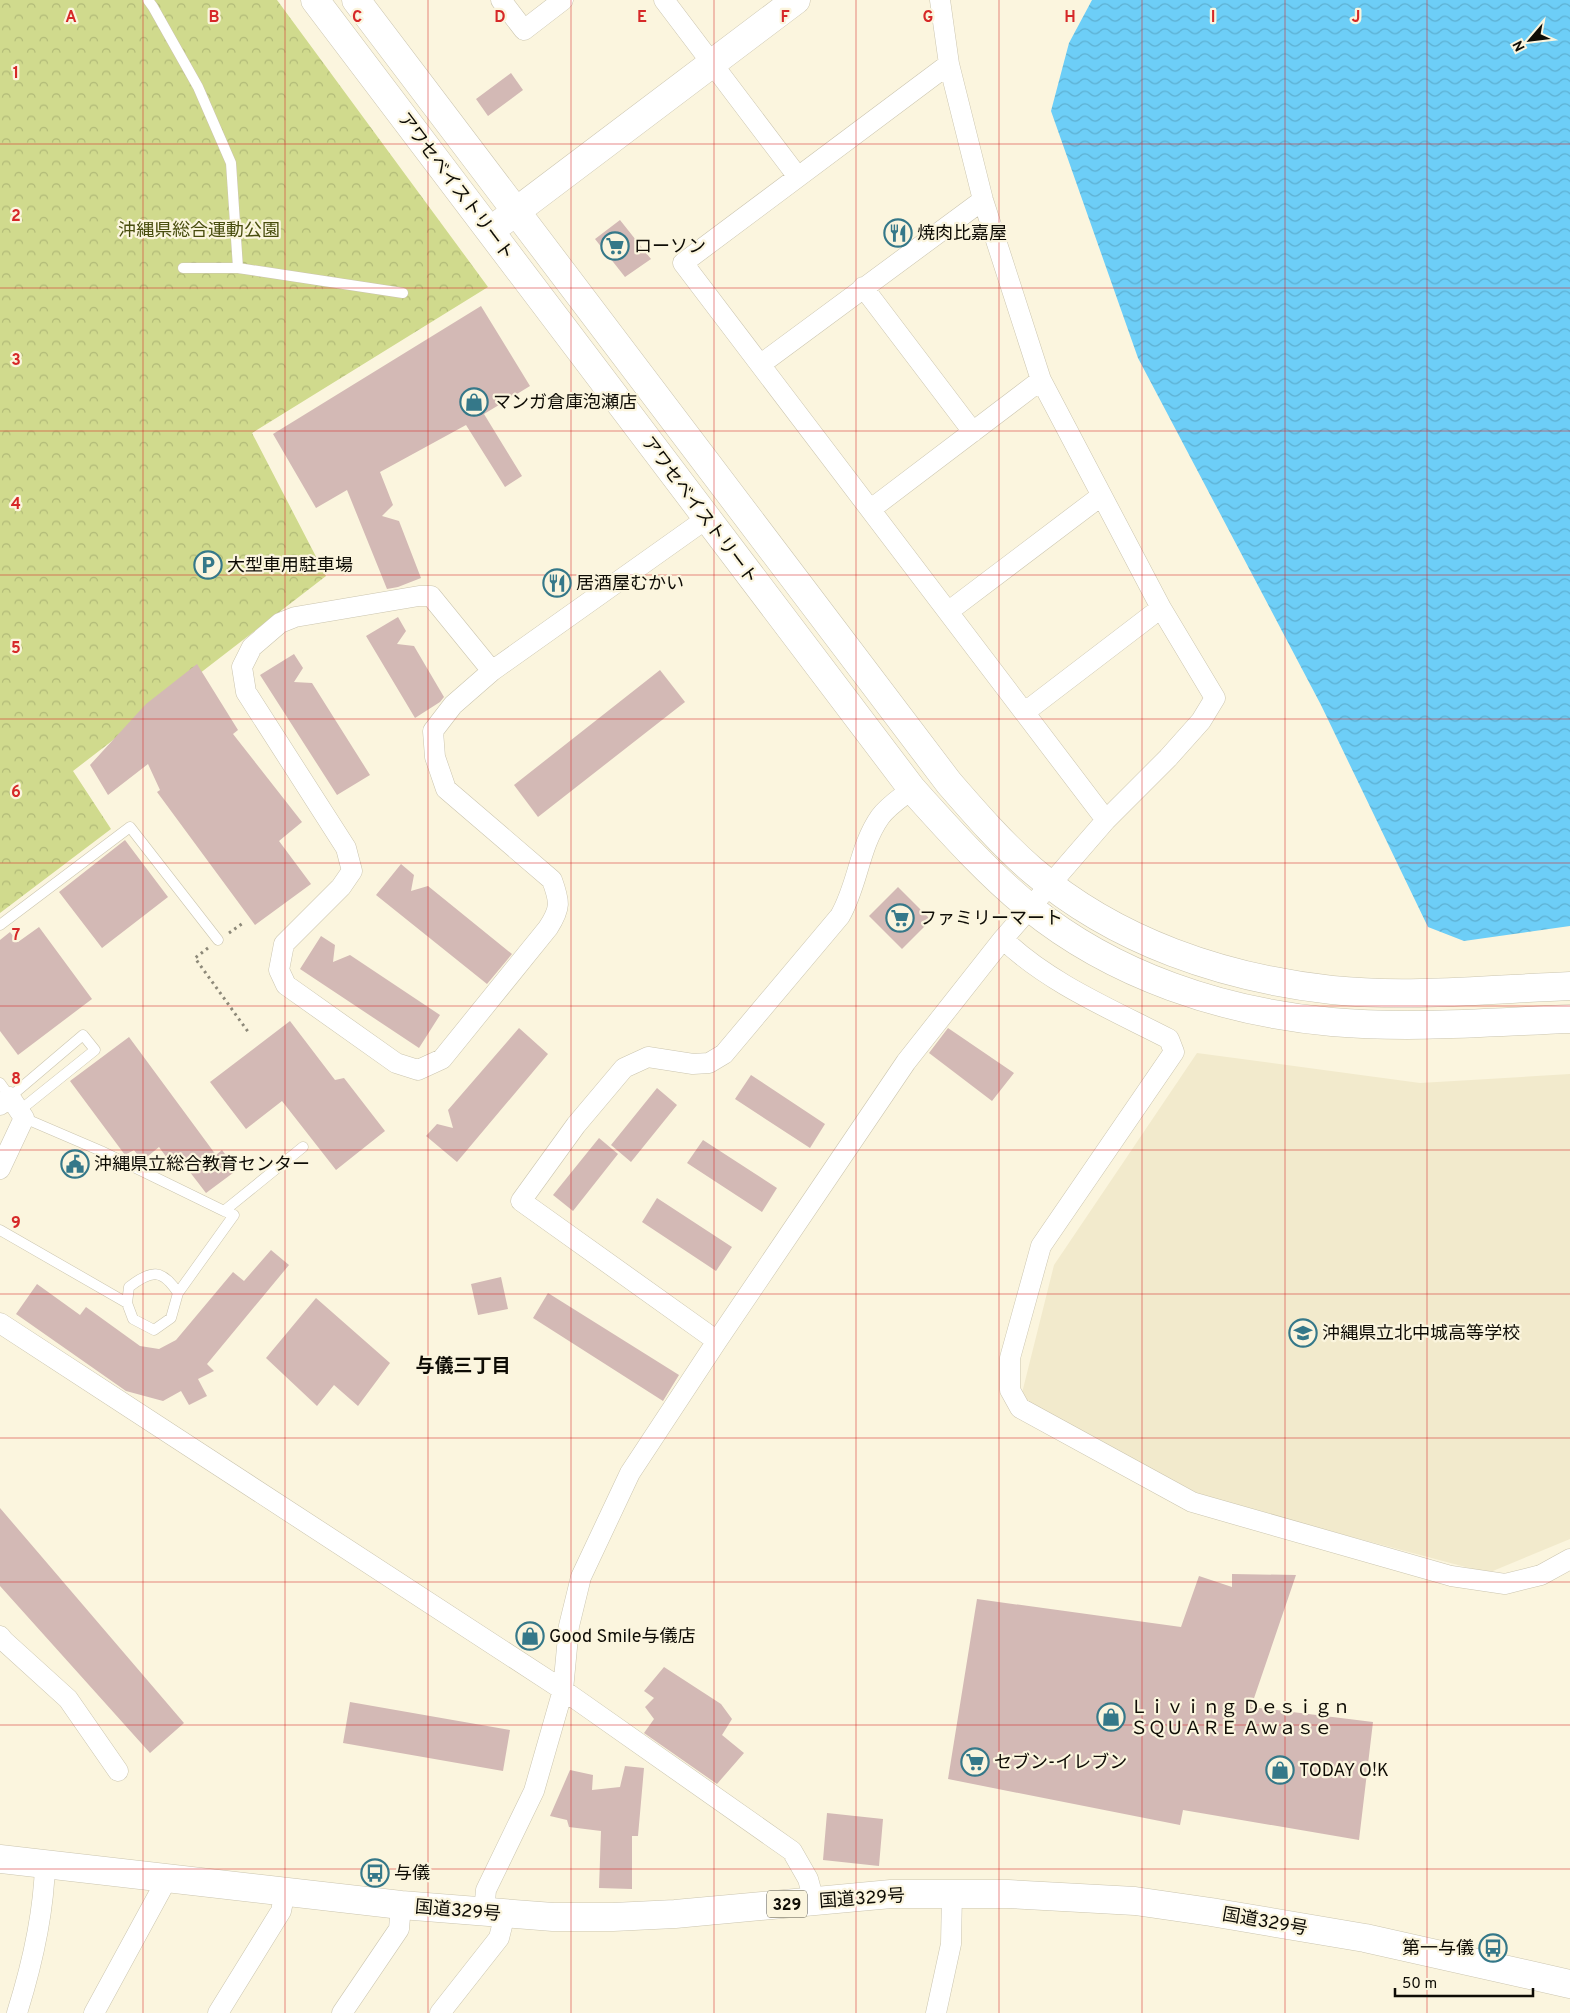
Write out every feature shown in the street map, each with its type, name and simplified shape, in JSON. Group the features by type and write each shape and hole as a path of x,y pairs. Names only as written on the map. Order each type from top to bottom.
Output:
{"main road":[{"name":"アワセベイストリート","path":"315,0 912,789 963,845 1031,908 1093,951 1128,969 1199,996 1257,1011 1332,1022 1388,1024 1445,1024 1570,1019"},
{"name":"アワセベイストリート","path":"356,0 949,783 998,837 1051,884 1105,921 1132,936 1203,964 1261,979 1333,990 1378,992 1570,986"},
{"path":"491,231 796,0"},
{"name":"国道329号","path":"0,1858 400,1905 553,1917 612,1917 891,1894 952,1894 1135,1901 1365,1938 1570,1984"}],"street":[{"path":"501,0 524,30 563,0"},
{"path":"664,0 798,177"},
{"path":"440,2013 499,1938 495,1913 486,1890 534,1790 563,1690 569,1626 581,1577 630,1473 906,1062 1003,939 1106,820 1168,758 1201,721 1215,698 1161,608 1041,380 982,200 949,64 940,0"},
{"path":"949,64 683,263 1106,820"},
{"path":"761,364 982,200"},
{"path":"863,287 973,432"},
{"path":"871,509 1041,380"},
{"path":"949,611 1102,496"},
{"path":"492,671 431,596 295,617 280,623 252,647 242,667 246,692 346,848 352,871 342,887 284,944 279,970 286,985 396,1063 418,1070 442,1059 548,928 558,913 557,894 552,880 446,789 435,757 433,731 453,705 492,671 706,519"},
{"path":"1024,712 1161,608"},
{"path":"717,1341 521,1201 576,1125 624,1068 648,1057 693,1064 709,1063 724,1054 840,916 849,900 860,857 881,815 912,789"},
{"path":"1003,939 1016,952 1076,991 1169,1038 1174,1052 1041,1246 1010,1358 1010,1390 1020,1408 1192,1502 1451,1576 1505,1584 1541,1575 1570,1559"},
{"path":"0,1169 11,1103"},
{"path":"0,1323 563,1690 792,1851 808,1878 814,1901"},
{"path":"0,1636 4,1642 68,1699 118,1771"},
{"path":"17,2013 28,1977 44,1895 45,1863"},
{"path":"94,2013 167,1879"},
{"path":"218,2013 280,1912 285,1892"},
{"path":"936,2013 951,1944 952,1894"},
{"path":"342,2013 399,1929 400,1905"}],"lane":[{"path":"148,0 154,7 198,87 231,163 238,268"},
{"path":"183,268 238,268 403,293"},
{"path":"0,925 130,827 218,940"},
{"path":"83,1035 95,1050 11,1103 83,1035"},
{"path":"11,1103 101,1151 234,1215 178,1294 171,1318 154,1330 133,1319 127,1303 129,1287 144,1275 158,1274 170,1281 178,1294"},
{"path":"224,1211 303,1147"},
{"path":"0,1230 127,1303"}],"path":[{"path":"243,923 195,958 249,1033"}],"shaded area":[{"name":"沖縄県立北中城高等学校","path":"1197,1053 1420,1083 1570,1074 1570,1539 1488,1573 1209,1499 1020,1401 1054,1265"}],"green space":[{"name":"沖縄県総合運動公園","path":"0,0 277,0 488,287 252,433 326,576 73,771 111,829 0,913"}],"water":[{"path":"1092,0 1570,0 1570,926 1464,941 1428,927 1321,705 1138,358 1051,111 1069,43"}],"building":[{"path":"511,73 523,90 488,116 476,99"},
{"path":"620,220 651,259 625,277 595,239"},
{"path":"481,306 530,386 484,414 522,476 505,487 466,425 380,472 393,505 382,516 399,521 421,578 387,589 347,490 316,508 273,434"},
{"path":"398,617 406,631 397,644 414,646 444,697 440,702 415,718 366,636"},
{"path":"294,654 303,668 294,682 312,683 370,775 337,795 260,675"},
{"path":"197,664 238,730 233,734 302,822 279,841 311,884 255,925 157,792 160,790 148,764 108,795 90,765 146,704"},
{"path":"660,670 685,702 538,817 514,785"},
{"path":"125,840 168,897 102,948 59,892"},
{"path":"401,864 414,875 411,891 428,886 512,954 487,984 376,895"},
{"name":"ファミリーマート","path":"898,887 931,920 902,949 869,916"},
{"path":"39,927 92,999 18,1055 0,1031 0,940 10,932 18,942"},
{"path":"321,936 335,945 333,962 350,955 440,1015 419,1048 300,969"},
{"path":"290,1021 335,1080 344,1078 385,1131 336,1170 282,1101 246,1129 210,1082"},
{"path":"519,1028 548,1054 457,1162 426,1136 437,1124 453,1128 448,1110"},
{"path":"948,1028 1014,1073 992,1101 929,1053"},
{"path":"129,1037 216,1155 222,1150 237,1170 206,1193 186,1167 178,1173 159,1147 142,1161 134,1150 125,1155 70,1081"},
{"path":"751,1075 825,1124 810,1148 735,1099"},
{"path":"657,1088 677,1105 631,1162 611,1145"},
{"path":"599,1138 618,1154 573,1211 553,1195"},
{"path":"703,1140 777,1188 762,1212 687,1163"},
{"path":"657,1198 732,1247 716,1271 642,1222"},
{"path":"271,1250 289,1265 207,1364 214,1371 198,1379 207,1396 189,1405 181,1391 163,1401 126,1391 16,1314 37,1284 80,1315 86,1307 140,1346 159,1349 176,1340 233,1272 244,1281"},
{"path":"501,1277 508,1309 478,1315 471,1284"},
{"path":"548,1293 679,1375 663,1401 533,1318"},
{"path":"316,1298 390,1363 358,1406 334,1385 317,1406 266,1358"},
{"path":"0,1508 184,1723 150,1753 0,1586"},
{"path":"1232,1574 1296,1575 1251,1707 1373,1722 1359,1840 1183,1810 1180,1825 948,1779 977,1599 1181,1627 1199,1576 1232,1587"},
{"path":"664,1667 721,1704 732,1719 722,1735 744,1753 717,1784 644,1733 654,1719 645,1707 654,1698 644,1691"},
{"path":"350,1702 510,1730 503,1771 343,1743"},
{"path":"625,1766 644,1768 638,1836 632,1836 632,1889 599,1888 601,1831 569,1827 567,1820 550,1816 570,1770 593,1775 592,1790 620,1787"},
{"path":"827,1813 883,1819 879,1866 823,1860"}],"place":[{"name":"焼肉比嘉屋","path":"898,233"},
{"name":"ローソン","path":"615,246"},
{"name":"マンガ倉庫泡瀬店","path":"474,402"},
{"name":"大型車用駐車場","path":"208,565"},
{"name":"居酒屋むかい","path":"557,583"},
{"name":"ファミリーマート","path":"900,918"},
{"name":"沖縄県立総合教育センター","path":"75,1164"},
{"name":"沖縄県立北中城高等学校","path":"1303,1333"},
{"name":"Good Smile与儀店","path":"530,1636"},
{"name":"Ｌｉｖｉｎｇ Ｄｅｓｉｇｎ ＳＱＵＡＲＥ Ａｗａｓｅ","path":"1111,1717"},
{"name":"セブン-イレブン","path":"975,1762"},
{"name":"TODAY O!K","path":"1280,1770"},
{"name":"与儀","path":"375,1873"},
{"name":"第一与儀","path":"1493,1948"}],"district":[{"name":"与儀三丁目","path":"463,1365"}]}
